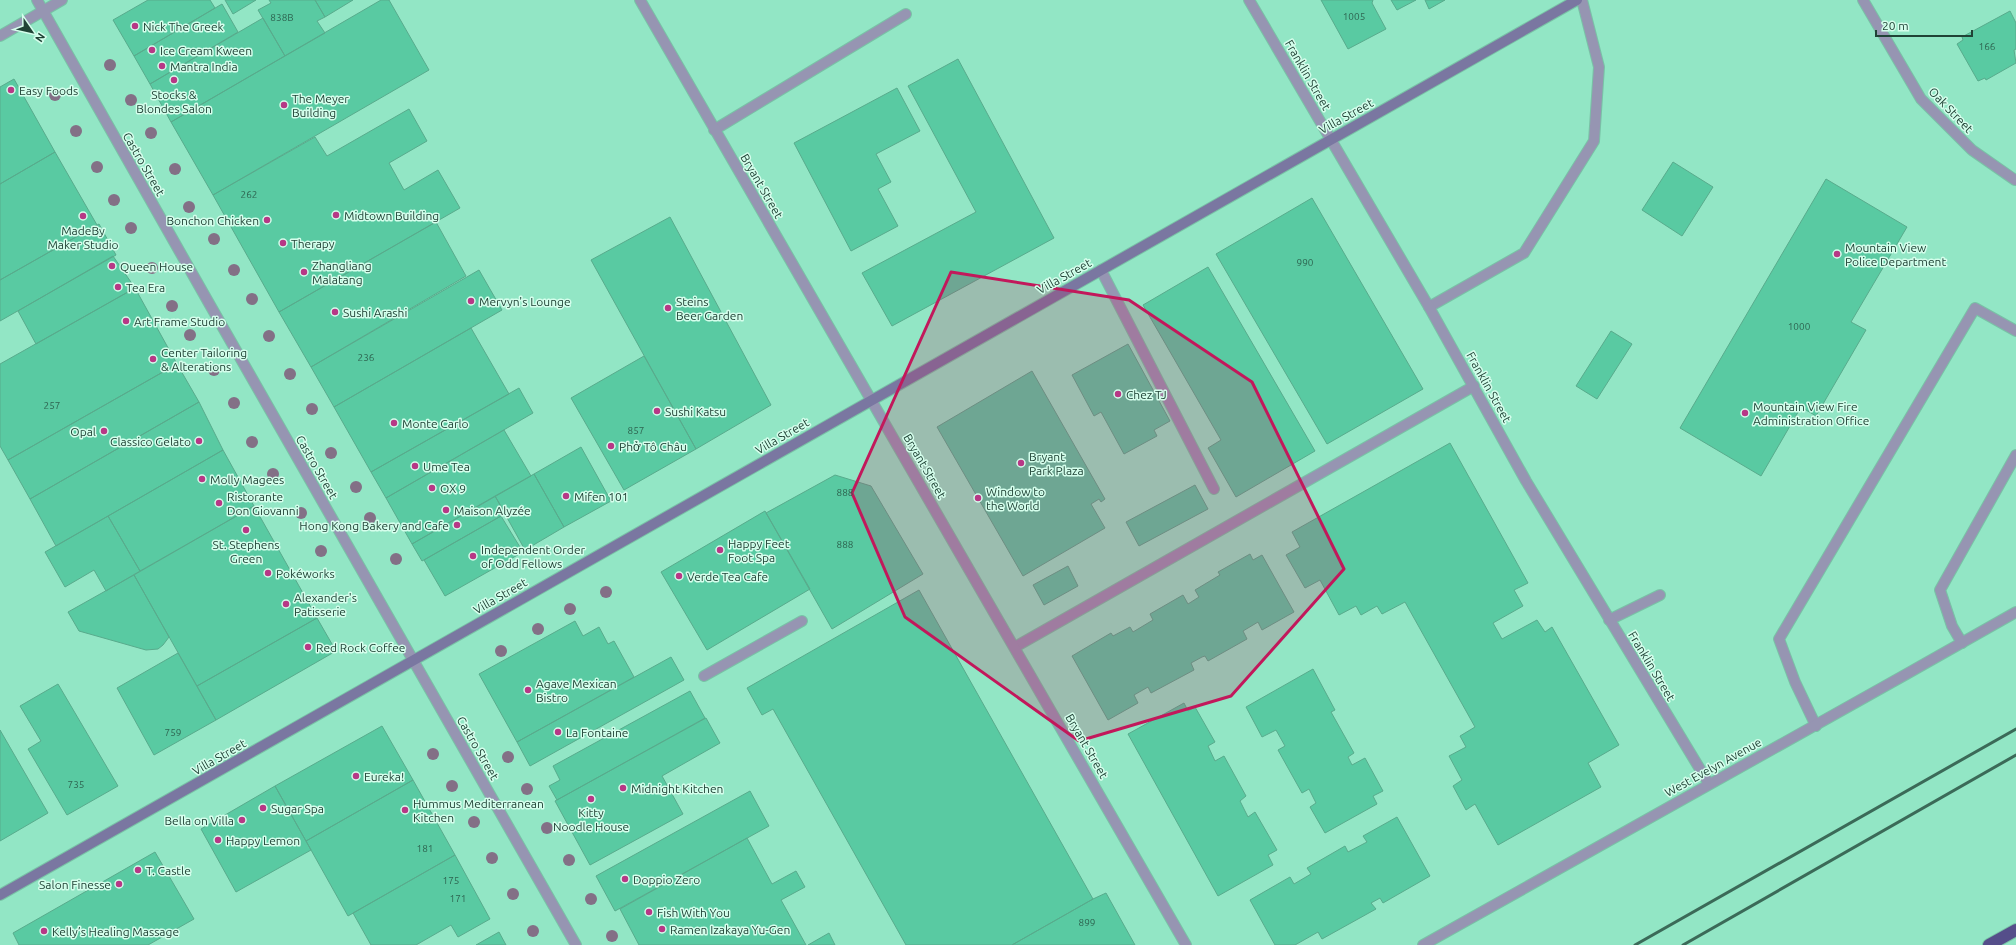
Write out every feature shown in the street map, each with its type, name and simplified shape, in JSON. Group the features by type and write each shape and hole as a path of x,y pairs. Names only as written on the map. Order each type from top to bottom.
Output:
{"highway":[{"path":"1989,945 2016,930"}],"main road":[{"name":"Villa Street","path":"0,895 873,401 1577,0"}],"street":[{"name":"Castro Street","path":"37,0 576,945"},
{"path":"0,36 62,0"},
{"name":"Bryant Street","path":"640,0 1186,945"},
{"name":"Franklin Street","path":"1249,0 1429,307 1526,481 1709,784"},
{"path":"1429,307 1524,253 1594,141 1599,68 1582,0"},
{"name":"Oak Street","path":"1863,0 1921,99 1972,150 2015,181"},
{"path":"714,130 906,14"},
{"path":"1101,270 1214,489"},
{"path":"1816,726 1801,696 1779,640 1976,308 2016,331"},
{"path":"1015,647 1474,386"},
{"path":"1962,643 1952,626 1940,590 2016,455"},
{"path":"1609,620 1660,595"},
{"name":"West Evelyn Avenue","path":"1423,945 1709,784 1816,726 2016,612"},
{"path":"704,676 802,621"}],"highlighted area":[{"path":"951,272 1129,300 1252,382 1344,569 1231,696 1079,741 905,617 852,493"}],"building":[{"path":"148,0 210,0 215,8 134,56 113,20"},
{"path":"225,0 256,0 233,14"},
{"path":"269,0 315,0 325,17 317,21 325,33 285,56 258,10 271,3"},
{"path":"315,0 353,0 325,17"},
{"name":"The Meyer Building","path":"381,0 389,0 429,70 213,195 171,122"},
{"path":"1321,0 1373,0 1372,3 1386,29 1348,49"},
{"path":"1391,0 1416,0 1397,10"},
{"path":"1425,0 1445,0 1429,9"},
{"path":"222,4 238,32 150,84 134,56"},
{"path":"2010,11 2016,23 2016,49 2014,50 2016,63 1986,80 1985,78 1978,81 1957,44 1963,40 1962,37"},
{"path":"263,18 285,56 171,122 150,84"},
{"path":"958,59 1054,238 892,326 862,273 976,212 908,86"},
{"path":"14,79 55,152 0,184 0,87"},
{"path":"897,88 920,131 876,154 891,182 878,189 898,226 851,251 794,143"},
{"name":"Midtown Building","path":"409,109 427,141 389,163 404,190 438,170 460,208 279,312 213,195 315,137 327,156"},
{"path":"55,152 97,225 0,280 0,184"},
{"path":"1673,162 1713,187 1682,236 1642,210"},
{"path":"1826,179 1907,227 1851,322 1866,330 1816,416 1801,407 1761,476 1680,428"},
{"path":"1312,198 1423,389 1327,444 1216,254"},
{"name":"Steins Beer Garden","path":"670,217 771,405 696,449 591,260"},
{"path":"436,222 466,276 311,367 279,312"},
{"path":"99,224 116,255 0,321 0,280"},
{"path":"113,256 135,288 36,344 18,311"},
{"path":"1208,267 1315,451 1236,497 1208,448 1221,440 1143,305"},
{"path":"479,270 502,310 334,407 311,367"},
{"path":"135,288 177,364 8,460 0,446 0,364"},
{"path":"471,328 509,394 371,472 334,407"},
{"path":"1611,331 1632,344 1597,399 1576,386"},
{"name":"Chez TJ","path":"1128,344 1170,421 1154,430 1157,436 1124,454 1101,412 1094,416 1072,375"},
{"path":"644,356 696,449 624,490 571,398"},
{"name":"Opal","path":"177,364 199,402 30,499 8,460"},
{"name":"Bryant Park Plaza","path":"1032,371 1105,499 1101,502 1099,499 1091,504 1105,528 1023,576 937,427"},
{"path":"519,388 533,413 386,498 371,472"},
{"path":"199,402 223,450 56,546 30,499"},
{"path":"504,430 531,476 412,544 386,498"},
{"path":"1450,443 1528,583 1514,590 1523,606 1493,623 1502,639 1537,620 1545,632 1552,627 1619,745 1588,763 1601,787 1498,845 1475,804 1466,810 1453,786 1462,780 1449,756 1466,747 1460,736 1475,727 1405,602 1382,614 1377,606 1361,615 1356,606 1339,615 1320,580 1305,588 1286,555 1300,547 1292,532"},
{"path":"581,447 611,501 564,527 534,474"},
{"path":"223,450 254,506 140,571 108,516"},
{"path":"534,474 564,527 525,550 495,496"},
{"path":"835,475 871,486 923,574 832,629 766,513"},
{"path":"1195,485 1208,509 1139,546 1126,522"},
{"path":"495,496 505,513 422,561 412,544"},
{"path":"254,506 317,618 197,686 134,575"},
{"path":"765,511 810,589 707,650 661,572"},
{"path":"108,516 140,571 106,591 94,570 65,587 45,552"},
{"name":"Independent Order of Odd Fellows","path":"501,516 523,552 445,596 424,560"},
{"path":"1250,554 1253,560 1262,555 1294,612 1262,630 1258,622 1243,631 1247,639 1208,661 1205,656 1191,663 1194,670 1151,693 1148,687 1134,695 1138,703 1108,720 1072,656 1111,633 1113,636 1130,627 1133,632 1153,620 1150,614 1183,595 1188,604 1199,597 1195,590 1220,575 1218,572"},
{"path":"1068,566 1078,586 1044,605 1033,585"},
{"path":"134,575 169,637 163,645 158,649 146,650 79,631 68,612"},
{"path":"919,590 1093,899 1012,945 906,945 773,709 762,715 747,688"},
{"path":"317,618 336,651 216,720 197,686"},
{"path":"575,621 583,636 599,627 608,644 614,641 634,677 517,742 479,674"},
{"path":"178,653 216,720 154,755 117,688"},
{"path":"671,657 684,680 530,766 517,742"},
{"path":"1313,669 1335,710 1331,712 1354,753 1348,757 1352,765 1365,758 1383,791 1373,796 1377,804 1325,833 1310,807 1316,803 1309,789 1302,793 1278,750 1285,746 1276,730 1262,737 1246,707"},
{"path":"58,684 118,786 67,815 28,749 41,741 20,706"},
{"path":"690,691 705,718 557,800 549,786 560,780 553,766"},
{"path":"1184,703 1188,711 1195,707 1215,742 1208,746 1215,761 1224,756 1246,796 1240,801 1248,817 1255,812 1277,850 1268,855 1273,865 1218,896 1128,734"},
{"name":"Midnight Kitchen","path":"706,718 720,743 662,776 683,814 590,865 555,801"},
{"path":"382,726 413,780 306,841 275,786"},
{"path":"0,730 48,813 0,841"},
{"path":"413,780 455,855 348,916 306,841"},
{"path":"275,786 311,850 236,892 201,829"},
{"path":"750,791 769,826 615,911 596,876"},
{"path":"1397,817 1430,876 1383,903 1380,898 1371,903 1376,909 1322,939 1318,932 1295,945 1275,945 1250,900 1290,877 1294,884 1311,874 1307,868 1345,846 1348,852 1367,842 1363,836"},
{"path":"747,838 772,884 796,871 805,887 781,900 806,945 639,945 620,909"},
{"path":"155,852 194,919 148,945 19,945 13,933"},
{"path":"455,855 490,919 458,937 451,925 416,945 371,945 353,913"},
{"path":"1106,893 1135,945 1012,945 1093,899"},
{"path":"499,932 506,945 476,945"},
{"path":"829,933 835,945 808,945"}],"railway":[{"path":"1635,945 2016,729"},
{"path":"1683,945 2016,755"}],"place":[{"name":"Nick The Greek","path":"135,26"},
{"name":"Ice Cream Kween","path":"152,50"},
{"name":"Mantra India","path":"162,66"},
{"name":"Stocks & Blondes Salon","path":"174,80"},
{"name":"Easy Foods","path":"11,90"},
{"name":"The Meyer Building","path":"284,105"},
{"name":"Midtown Building","path":"336,215"},
{"name":"MadeBy Maker Studio","path":"83,216"},
{"name":"Bonchon Chicken","path":"267,220"},
{"name":"Therapy","path":"283,243"},
{"name":"Mountain View Police Department","path":"1837,254"},
{"name":"Queen House","path":"112,266"},
{"name":"Zhangliang Malatang","path":"304,272"},
{"name":"Tea Era","path":"118,287"},
{"name":"Mervyn's Lounge","path":"471,301"},
{"name":"Steins Beer Garden","path":"668,308"},
{"name":"Sushi Arashi","path":"335,312"},
{"name":"Art Frame Studio","path":"126,321"},
{"name":"Center Tailoring & Alterations","path":"153,359"},
{"name":"Chez TJ","path":"1118,394"},
{"name":"Sushi Katsu","path":"657,411"},
{"name":"Mountain View Fire Administration Office","path":"1745,413"},
{"name":"Monte Carlo","path":"394,423"},
{"name":"Opal","path":"104,431"},
{"name":"Classico Gelato","path":"199,441"},
{"name":"Phở Tô Châu","path":"611,446"},
{"name":"Bryant Park Plaza","path":"1021,463"},
{"name":"Ume Tea","path":"415,466"},
{"name":"Molly Magees","path":"202,479"},
{"name":"OX 9","path":"432,488"},
{"name":"Mifen 101","path":"566,496"},
{"name":"Window to the World","path":"978,498"},
{"name":"Ristorante Don Giovanni","path":"219,503"},
{"name":"Maison Alyzée","path":"446,510"},
{"name":"Hong Kong Bakery and Cafe","path":"457,525"},
{"name":"St. Stephens Green","path":"246,530"},
{"name":"Happy Feet Foot Spa","path":"720,550"},
{"name":"Independent Order of Odd Fellows","path":"473,556"},
{"name":"Pokéworks","path":"268,573"},
{"name":"Verde Tea Cafe","path":"679,576"},
{"name":"Alexander's Patisserie","path":"286,604"},
{"name":"Red Rock Coffee","path":"308,647"},
{"name":"Agave Mexican Bistro","path":"528,690"},
{"name":"La Fontaine","path":"558,732"},
{"name":"Eureka!","path":"356,776"},
{"name":"Midnight Kitchen","path":"623,788"},
{"name":"Kitty Noodle House","path":"591,799"},
{"name":"Sugar Spa","path":"263,808"},
{"name":"Hummus Mediterranean Kitchen","path":"405,810"},
{"name":"Bella on Villa","path":"242,820"},
{"name":"Happy Lemon","path":"218,840"},
{"name":"T. Castle","path":"138,870"},
{"name":"Doppio Zero","path":"625,879"},
{"name":"Salon Finesse","path":"119,884"},
{"name":"Fish With You","path":"649,912"},
{"name":"Ramen Izakaya Yu-Gen","path":"662,929"},
{"name":"Kelly’s Healing Massage","path":"44,931"}]}
